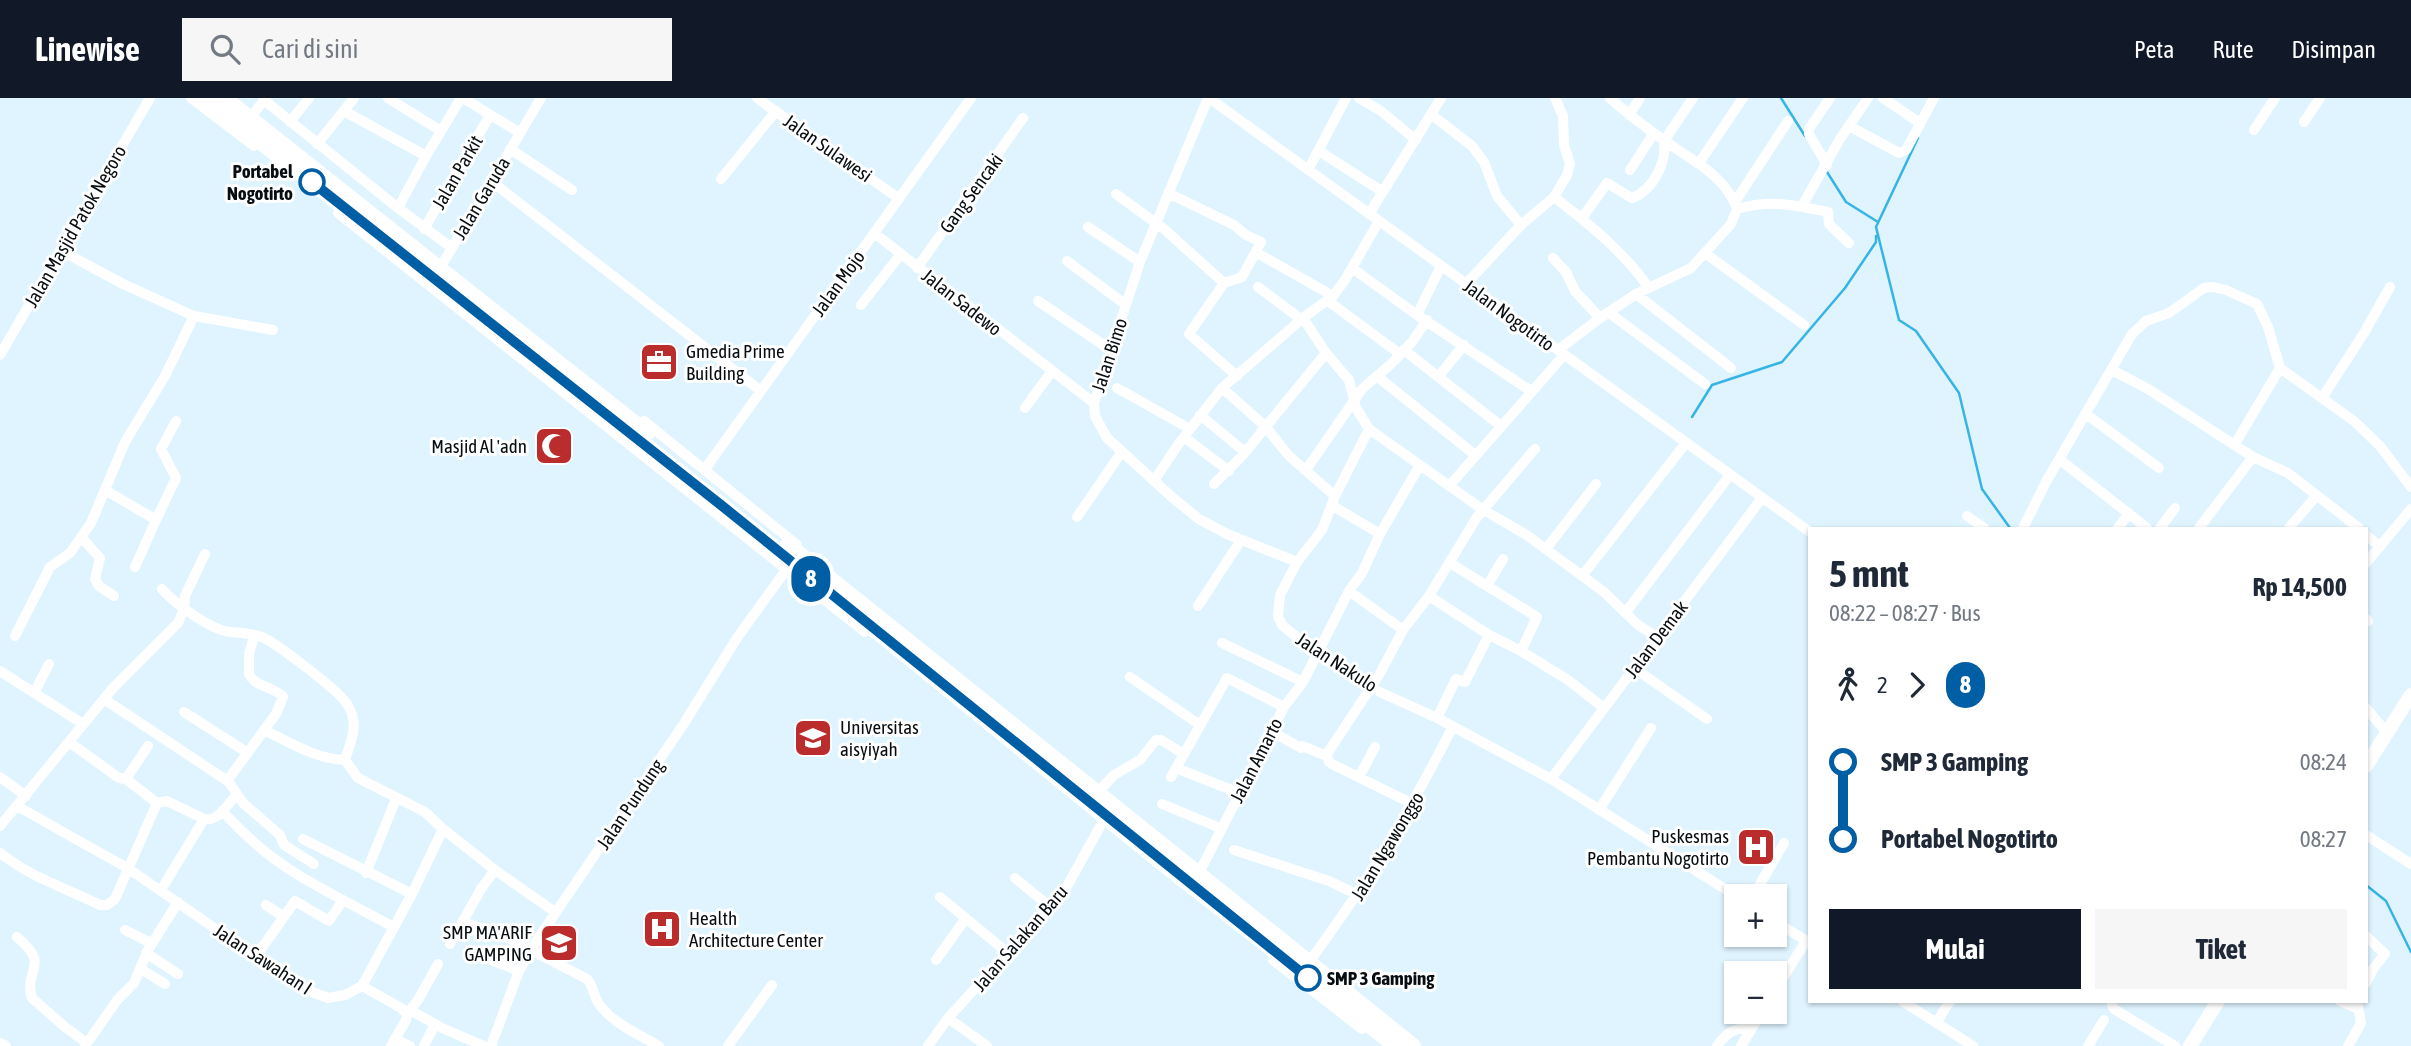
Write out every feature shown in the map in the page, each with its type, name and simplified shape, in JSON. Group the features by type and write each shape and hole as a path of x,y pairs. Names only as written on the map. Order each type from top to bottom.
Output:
{"highway":[{"path":"205,98 333,191 354,208 428,281 723,513 1159,865 1413,1046"},
{"path":"223,98 259,119 333,191"},
{"path":"354,208 426,254 761,520 1354,1006 1396,1046"}],"main road":[{"path":"2368,763 2411,695"},
{"path":"2190,1046 2217,1003"}],"street":[{"name":"Jalan Masjid Patok Negoro","path":"0,355 150,98"},
{"path":"191,98 428,281"},
{"path":"235,98 426,254 443,263 705,469 761,520 993,701 1200,871 1312,958 1354,1006 1384,1046"},
{"path":"290,122 310,98"},
{"path":"317,144 354,98"},
{"path":"388,98 441,131"},
{"path":"398,208 462,98 520,133"},
{"name":"Jalan Garuda","path":"443,263 541,98"},
{"name":"Jalan Sulawesi","path":"757,98 898,198"},
{"name":"Jalan Mojo","path":"705,469 971,98"},
{"name":"Jalan Nogotirto","path":"1208,98 1808,531"},
{"name":"Jalan Bimo","path":"1208,98 1140,262 1094,402 1095,416 1100,427 1121,453 1199,519 1241,540 1297,562"},
{"path":"1308,170 1346,98"},
{"path":"1359,98 1381,111 1416,140"},
{"path":"1369,214 1441,98"},
{"path":"1466,284 1521,225 1554,197 1567,175 1570,164 1564,145 1563,116 1555,98"},
{"path":"1610,98 1664,141 1699,163 1730,194 1736,205"},
{"path":"1629,115 1640,98"},
{"path":"1582,218 1607,183 1632,198 1649,188 1665,151 1664,141 1693,98"},
{"path":"1699,163 1742,98"},
{"path":"1824,169 1809,129 1830,98"},
{"path":"1802,206 1868,98"},
{"path":"1884,98 1920,123"},
{"path":"1849,126 1902,153 1934,98"},
{"path":"2254,130 2276,98"},
{"path":"2304,122 2320,98"},
{"path":"259,119 265,99 317,144 452,248"},
{"path":"344,111 426,156"},
{"path":"721,179 776,111"},
{"name":"Jalan Parkit","path":"424,229 490,115"},
{"path":"1432,115 1472,146 1484,162 1497,197 1521,225"},
{"name":"Gang Sencaki","path":"918,268 1023,118"},
{"path":"1450,485 1561,353 1604,315 1649,288 1684,273 1706,254 1731,224 1736,205 1788,121"},
{"path":"1630,170 1654,133"},
{"path":"510,149 572,190"},
{"path":"1319,151 1383,192"},
{"path":"491,181 761,391"},
{"path":"1116,194 1157,224 1224,283"},
{"path":"1170,194 1234,225 1245,235 1261,242 1242,277 1224,283 1189,334 1237,376"},
{"path":"1554,197 1612,246 1649,288"},
{"path":"1736,205 1779,203 1829,212 1829,224 1849,243"},
{"path":"1154,481 1222,388 1331,298 1379,221"},
{"path":"1088,227 1140,262"},
{"name":"Jalan Sadewo","path":"874,233 1094,402"},
{"path":"60,250 124,284 194,316 273,330"},
{"path":"1257,253 1331,298 1501,426"},
{"path":"861,305 901,254"},
{"path":"1706,254 1804,325"},
{"path":"1553,258 1566,272 1575,291 1604,315 1705,384"},
{"path":"1067,261 1126,304"},
{"path":"1306,470 1366,384 1378,377 1401,352 1422,318 1441,266"},
{"path":"1352,268 1531,391"},
{"path":"1258,287 1303,319 1326,353 1349,380 1356,408 1369,429 1482,509 1546,549 1657,637"},
{"path":"2024,527 2059,459 2132,334 2146,321 2169,313 2204,288 2213,287 2257,304 2280,368 2369,435 2411,487"},
{"path":"2322,398 2390,287"},
{"path":"1636,295 1731,369"},
{"path":"1038,301 1111,349"},
{"path":"15,636 50,567 70,553 91,523 125,442 165,376 194,316"},
{"path":"1438,377 1464,345"},
{"path":"1214,484 1229,471 1326,353"},
{"path":"2235,443 2280,368"},
{"path":"1025,408 1052,370"},
{"path":"2112,370 2148,389 2253,457 2288,473 2357,527"},
{"path":"1378,377 1475,456"},
{"path":"1117,388 1187,433 1229,471"},
{"path":"1222,388 1265,426 1289,456 1306,470 1334,501 1380,534"},
{"path":"2086,414 2159,468"},
{"path":"1200,415 1245,452"},
{"path":"135,567 176,478 161,449 176,421"},
{"name":"Jalan Nakulo","path":"1369,429 1322,530 1297,562 1280,595 1278,617 1283,626 1317,653 1371,688 1437,718 1551,779 1724,888"},
{"path":"1582,576 1686,443"},
{"path":"1413,804 1329,762 1328,750 1371,688 1403,630 1429,596 1482,509 1535,449"},
{"path":"1077,517 1121,453"},
{"path":"2202,527 2253,457"},
{"path":"2059,459 2146,527"},
{"name":"Jalan Amarto","path":"1200,871 1284,707 1303,682 1349,591 1362,573 1380,534 1420,465"},
{"path":"1626,612 1730,475"},
{"path":"1546,549 1596,484"},
{"path":"105,490 156,520"},
{"path":"2290,527 2316,495"},
{"name":"Jalan Demak","path":"1551,779 1762,498"},
{"path":"2161,527 2175,508"},
{"path":"2368,561 2411,509"},
{"path":"723,513 786,570 1012,748 1102,823 1159,865"},
{"path":"2119,527 2129,513"},
{"path":"1967,516 1983,527"},
{"path":"2368,537 2380,547"},
{"path":"82,538 100,558 95,579 99,586 114,596"},
{"path":"1198,606 1241,540"},
{"path":"0,826 82,724 178,623 184,609 185,596 205,554"},
{"path":"1487,586 1503,559"},
{"path":"1450,563 1537,617 1521,651"},
{"name":"Jalan Pundung","path":"491,1046 519,971 531,949 683,725 737,638 786,570"},
{"path":"162,589 184,609 228,632 265,638 344,700 354,722 345,760"},
{"path":"1349,591 1403,630"},
{"path":"1429,596 1489,635 1568,680 1604,708"},
{"path":"227,781 276,714 283,697 279,692 256,683 248,674 249,653 255,635"},
{"path":"1437,718 1456,679 1465,682 1489,635"},
{"path":"1222,643 1303,682"},
{"path":"34,693 49,664"},
{"path":"1634,668 1707,719"},
{"path":"0,671 82,724"},
{"path":"1130,677 1200,725"},
{"path":"1239,793 1173,773 1228,677 1284,707"},
{"path":"104,699 227,781 236,795 279,835 284,845 314,864"},
{"path":"2368,710 2387,733"},
{"path":"184,712 248,753"},
{"name":"Jalan Ngawonggo","path":"1312,958 1358,895 1413,804 1452,728"},
{"path":"1599,810 1651,728"},
{"path":"264,730 332,760 345,760"},
{"path":"1271,731 1301,748 1302,746 1327,756"},
{"path":"1100,790 1115,775 1140,760 1158,739 1184,754"},
{"path":"69,742 158,803 167,801 204,819 212,819 236,795"},
{"path":"126,779 148,746"},
{"path":"1359,777 1375,747"},
{"path":"345,760 358,778 425,813 495,870 555,912"},
{"path":"0,777 26,796"},
{"path":"366,873 396,799"},
{"path":"0,853 39,878 104,906 114,901 158,803"},
{"path":"1162,804 1220,828"},
{"name":"Jalan Sawahan I","path":"17,806 128,869 299,985 328,998 337,998 362,986"},
{"path":"222,811 257,846 342,900 393,927"},
{"path":"161,890 204,819"},
{"name":"Jalan Salakan Baru","path":"928,1046 948,1018 1065,890 1102,823"},
{"path":"443,829 362,986 467,1043 484,1046"},
{"path":"2368,836 2411,864"},
{"path":"303,839 411,894"},
{"path":"1760,884 1784,843"},
{"path":"306,878 323,849"},
{"path":"1234,850 1329,881 1358,895"},
{"path":"450,944 495,870"},
{"path":"1014,878 1050,907"},
{"path":"940,897 1007,953"},
{"path":"256,956 296,901 329,921 342,900"},
{"path":"17,937 30,948 36,962 30,986 32,998 86,1044 118,999 134,983 149,948 178,902"},
{"path":"266,905 284,917"},
{"path":"936,960 966,918"},
{"path":"462,922 495,932 587,979 591,982 600,1006 638,1041 659,1046"},
{"path":"1787,929 1808,942 1787,973"},
{"path":"125,930 178,974"},
{"path":"2368,938 2385,954 2368,979"},
{"path":"489,959 519,971"},
{"path":"410,1046 393,1042 438,964"},
{"path":"141,969 164,984"},
{"path":"728,1046 772,985"},
{"path":"1905,1003 1973,1046"},
{"path":"1936,1023 1950,1003"},
{"path":"2112,1003 2114,1009 2175,1046"},
{"path":"2348,1046 2361,1023 2358,1005"},
{"path":"1354,1006 1423,1046"},
{"path":"948,1018 987,1046"},
{"path":"2088,1046 2104,1020"},
{"path":"424,1046 435,1024"},
{"path":"1741,1046 1754,1024"},
{"path":"1717,1046 1729,1032 1751,1028"},
{"path":"1947,1046 1954,1034"},
{"path":"0,1043 6,1046"}],"waterway":[{"path":"1781,98 1805,136"},
{"path":"1918,138 1876,227 1899,320 1916,331 1959,393 1982,489 2009,527"},
{"path":"1827,172 1846,202 1878,222"},
{"path":"1692,417 1712,385 1782,362 1845,288 1876,242 1876,236"},
{"path":"2368,887 2386,901 2411,952"}],"bus line":[{"name":"8","path":"312,182 430,278 726,509 1308,978"}],"place":[{"name":"Portabel Nogotirto","path":"312,182"},
{"name":"Gmedia Prime Building","path":"659,362"},
{"name":"Masjid Al 'adn","path":"554,446"},
{"name":"Universitas aisyiyah","path":"813,738"},
{"name":"Puskesmas Pembantu Nogotirto","path":"1756,847"},
{"name":"Health Architecture Center","path":"662,929"},
{"name":"SMP MA'ARIF GAMPING","path":"559,943"},
{"name":"SMP 3 Gamping","path":"1308,978"}]}
